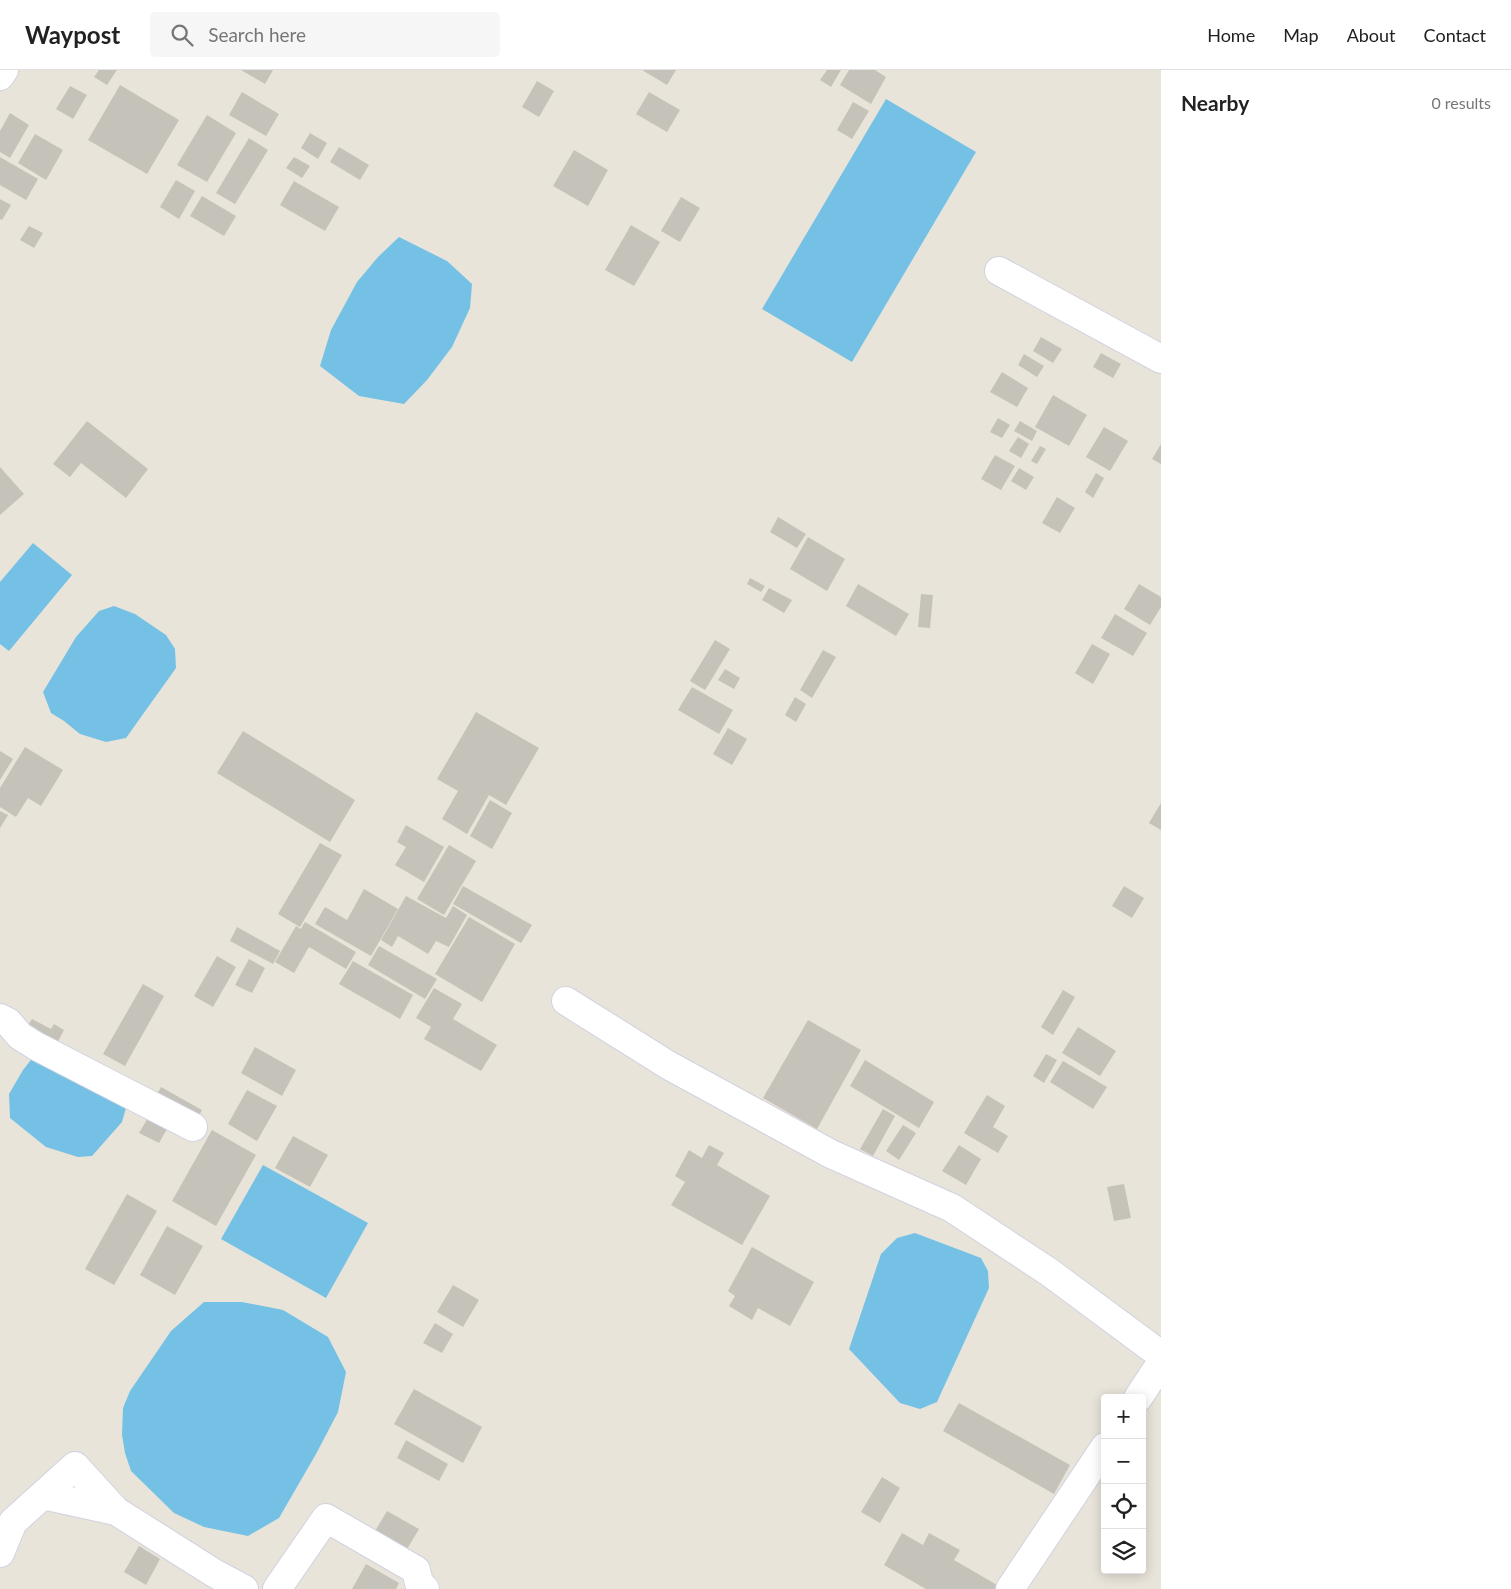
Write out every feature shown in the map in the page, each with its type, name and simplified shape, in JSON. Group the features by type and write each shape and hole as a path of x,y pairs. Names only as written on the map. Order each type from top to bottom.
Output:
{"street":[{"path":"0,76 4,70"},
{"path":"999,272 1161,359"},
{"path":"566,1001 668,1065 831,1154 952,1208 1048,1272 1161,1355"},
{"path":"0,1018 8,1022 20,1036 36,1046 193,1127"},
{"path":"1141,1394 1161,1364"},
{"path":"1010,1589 1101,1453"},
{"path":"0,1553 13,1522 76,1466 116,1511 214,1573 244,1589"},
{"path":"277,1589 326,1518 416,1570 419,1583 425,1589"}],"water":[{"path":"886,99 976,152 852,362 762,309"},
{"path":"399,237 447,261 472,284 470,308 452,347 427,380 404,404 359,396 320,366 331,330 357,282 378,257"},
{"path":"33,543 72,575 9,651 0,644 0,582"},
{"path":"114,606 135,614 166,635 175,649 176,668 126,738 106,742 80,734 51,713 43,692 76,637 99,611"},
{"path":"34,1056 127,1104 122,1122 92,1156 78,1157 46,1147 10,1118 9,1094"},
{"path":"263,1165 368,1223 326,1298 221,1239"},
{"path":"915,1233 981,1258 988,1271 989,1288 937,1402 920,1409 900,1403 849,1349 881,1254 897,1238"},
{"path":"204,1302 242,1302 283,1310 328,1337 346,1372 338,1412 279,1518 248,1536 204,1527 174,1513 131,1471 125,1453 122,1435 123,1408 130,1391 171,1331"}],"building":[{"path":"99,70 117,70 107,85 94,77"},
{"path":"241,70 273,70 265,84"},
{"path":"642,70 676,70 667,85"},
{"path":"827,70 841,70 831,87 820,80"},
{"path":"849,70 875,70 886,77 871,104 840,85"},
{"path":"537,81 554,91 539,117 522,107"},
{"path":"120,85 179,120 147,174 88,140"},
{"path":"70,86 87,95 73,119 56,109"},
{"path":"242,92 279,114 266,136 229,115"},
{"path":"649,92 680,110 667,132 636,114"},
{"path":"853,102 869,111 852,139 837,130"},
{"path":"10,113 29,125 10,158 0,152 0,131"},
{"path":"207,115 236,133 207,182 177,165"},
{"path":"310,133 327,143 318,159 301,148"},
{"path":"35,134 63,150 46,180 18,163"},
{"path":"249,138 268,150 235,204 216,193"},
{"path":"339,147 369,165 360,180 330,162"},
{"path":"574,150 608,170 588,206 553,186"},
{"path":"0,157 38,179 26,200 0,185"},
{"path":"294,157 310,166 302,178 286,168"},
{"path":"176,180 195,191 179,219 160,207"},
{"path":"294,181 339,207 325,231 280,205"},
{"path":"202,196 236,216 224,236 190,216"},
{"path":"681,197 700,208 680,242 661,231"},
{"path":"0,199 11,205 2,220 0,219"},
{"path":"631,225 660,242 634,286 605,270"},
{"path":"29,226 43,233 34,248 20,240"},
{"path":"1041,337 1062,349 1053,363 1033,351"},
{"path":"1101,353 1121,364 1113,378 1093,367"},
{"path":"1024,354 1044,366 1037,377 1018,365"},
{"path":"1002,372 1028,388 1017,407 990,392"},
{"path":"1053,395 1087,415 1069,446 1035,427"},
{"path":"998,418 1010,425 1002,438 990,432"},
{"path":"87,421 148,469 126,498 81,463 70,477 53,464"},
{"path":"1020,421 1037,431 1032,441 1014,431"},
{"path":"1104,427 1128,441 1110,471 1086,457"},
{"path":"1018,437 1029,444 1021,458 1009,451"},
{"path":"1161,444 1161,464 1152,459"},
{"path":"1040,446 1046,449 1037,464 1031,461"},
{"path":"995,455 1015,466 1001,490 981,479"},
{"path":"0,467 24,494 0,515"},
{"path":"1019,468 1034,477 1026,490 1011,481"},
{"path":"1096,473 1104,478 1093,498 1085,492"},
{"path":"1057,497 1075,508 1060,533 1042,523"},
{"path":"778,517 806,534 797,548 770,532"},
{"path":"808,537 845,559 827,591 790,569"},
{"path":"750,578 765,586 761,592 747,584"},
{"path":"858,584 909,614 896,636 846,606"},
{"path":"1139,584 1161,597 1161,607 1150,625 1124,609"},
{"path":"769,588 792,600 784,613 762,600"},
{"path":"921,594 933,595 930,628 918,627"},
{"path":"1115,614 1147,633 1133,656 1101,638"},
{"path":"715,640 730,649 705,690 690,681"},
{"path":"1092,644 1110,654 1093,684 1075,673"},
{"path":"823,650 836,657 812,698 800,690"},
{"path":"725,669 740,678 734,689 718,680"},
{"path":"692,687 733,710 719,734 678,710"},
{"path":"795,697 806,704 796,722 785,715"},
{"path":"476,712 539,748 506,805 489,795 467,834 442,819 458,791 437,779"},
{"path":"728,728 747,739 732,765 713,754"},
{"path":"243,731 355,800 330,842 217,773"},
{"path":"25,747 63,770 41,806 28,798 16,817 0,807 0,788"},
{"path":"0,751 13,759 0,780"},
{"path":"490,800 512,813 492,849 470,836"},
{"path":"1161,803 1161,830 1149,823"},
{"path":"0,811 8,815 0,828"},
{"path":"406,825 444,847 424,882 395,865 406,847 397,842"},
{"path":"320,843 342,855 300,927 278,914"},
{"path":"449,845 476,861 444,915 417,899"},
{"path":"463,886 532,925 521,943 453,904"},
{"path":"1124,886 1144,898 1132,918 1112,906"},
{"path":"364,889 398,909 371,956 315,924 325,907 347,920"},
{"path":"406,896 446,918 453,906 467,915 449,947 436,941 428,954 398,936 392,947 381,940"},
{"path":"469,917 515,944 482,1002 435,974"},
{"path":"305,922 356,952 346,969 309,947 294,973 275,962 296,926 301,929"},
{"path":"237,927 280,951 273,964 230,941"},
{"path":"379,946 437,979 425,999 368,965"},
{"path":"217,956 236,967 213,1007 194,996"},
{"path":"249,959 265,968 252,993 235,985"},
{"path":"353,961 413,995 400,1019 339,984"},
{"path":"143,984 164,996 125,1066 103,1054"},
{"path":"434,988 462,1004 453,1019 497,1045 481,1071 424,1039 431,1027 416,1018"},
{"path":"1063,990 1075,997 1053,1035 1041,1027"},
{"path":"32,1019 51,1029 54,1024 64,1030 54,1049 24,1032"},
{"path":"808,1020 861,1050 817,1129 763,1098"},
{"path":"1078,1027 1116,1051 1100,1076 1062,1053"},
{"path":"255,1047 296,1070 282,1096 241,1073"},
{"path":"1046,1054 1057,1060 1044,1083 1033,1076"},
{"path":"865,1060 934,1102 919,1128 850,1086"},
{"path":"1063,1061 1107,1087 1093,1109 1050,1082"},
{"path":"161,1087 202,1110 196,1122 155,1098"},
{"path":"247,1090 277,1106 257,1141 228,1124"},
{"path":"987,1095 1005,1106 993,1127 1008,1136 998,1153 964,1133"},
{"path":"883,1109 895,1116 873,1156 860,1149"},
{"path":"152,1111 171,1122 159,1143 139,1133"},
{"path":"903,1125 916,1133 899,1160 886,1151"},
{"path":"212,1130 256,1155 216,1226 172,1201"},
{"path":"293,1136 328,1155 310,1187 275,1168"},
{"path":"709,1145 724,1153 717,1165 770,1196 742,1245 671,1205 685,1182 675,1176 689,1150 702,1158"},
{"path":"959,1145 981,1159 966,1185 942,1171"},
{"path":"1124,1184 1131,1218 1114,1221 1107,1187"},
{"path":"127,1194 157,1211 114,1285 85,1269"},
{"path":"167,1226 203,1246 175,1295 140,1275"},
{"path":"752,1247 814,1282 790,1326 758,1308 752,1320 729,1306 735,1296 728,1291"},
{"path":"453,1285 479,1300 463,1327 437,1312"},
{"path":"435,1323 453,1334 442,1353 423,1343"},
{"path":"414,1389 482,1427 463,1463 394,1424"},
{"path":"959,1403 1070,1465 1054,1494 943,1431"},
{"path":"406,1440 448,1464 439,1481 397,1458"},
{"path":"882,1477 900,1488 880,1523 861,1512"},
{"path":"387,1511 419,1529 403,1556 371,1538"},
{"path":"902,1533 923,1545 929,1533 960,1550 954,1560 997,1585 995,1589 926,1589 884,1565"},
{"path":"139,1546 160,1559 146,1585 124,1572"},
{"path":"366,1564 399,1583 396,1589 352,1589"}]}
